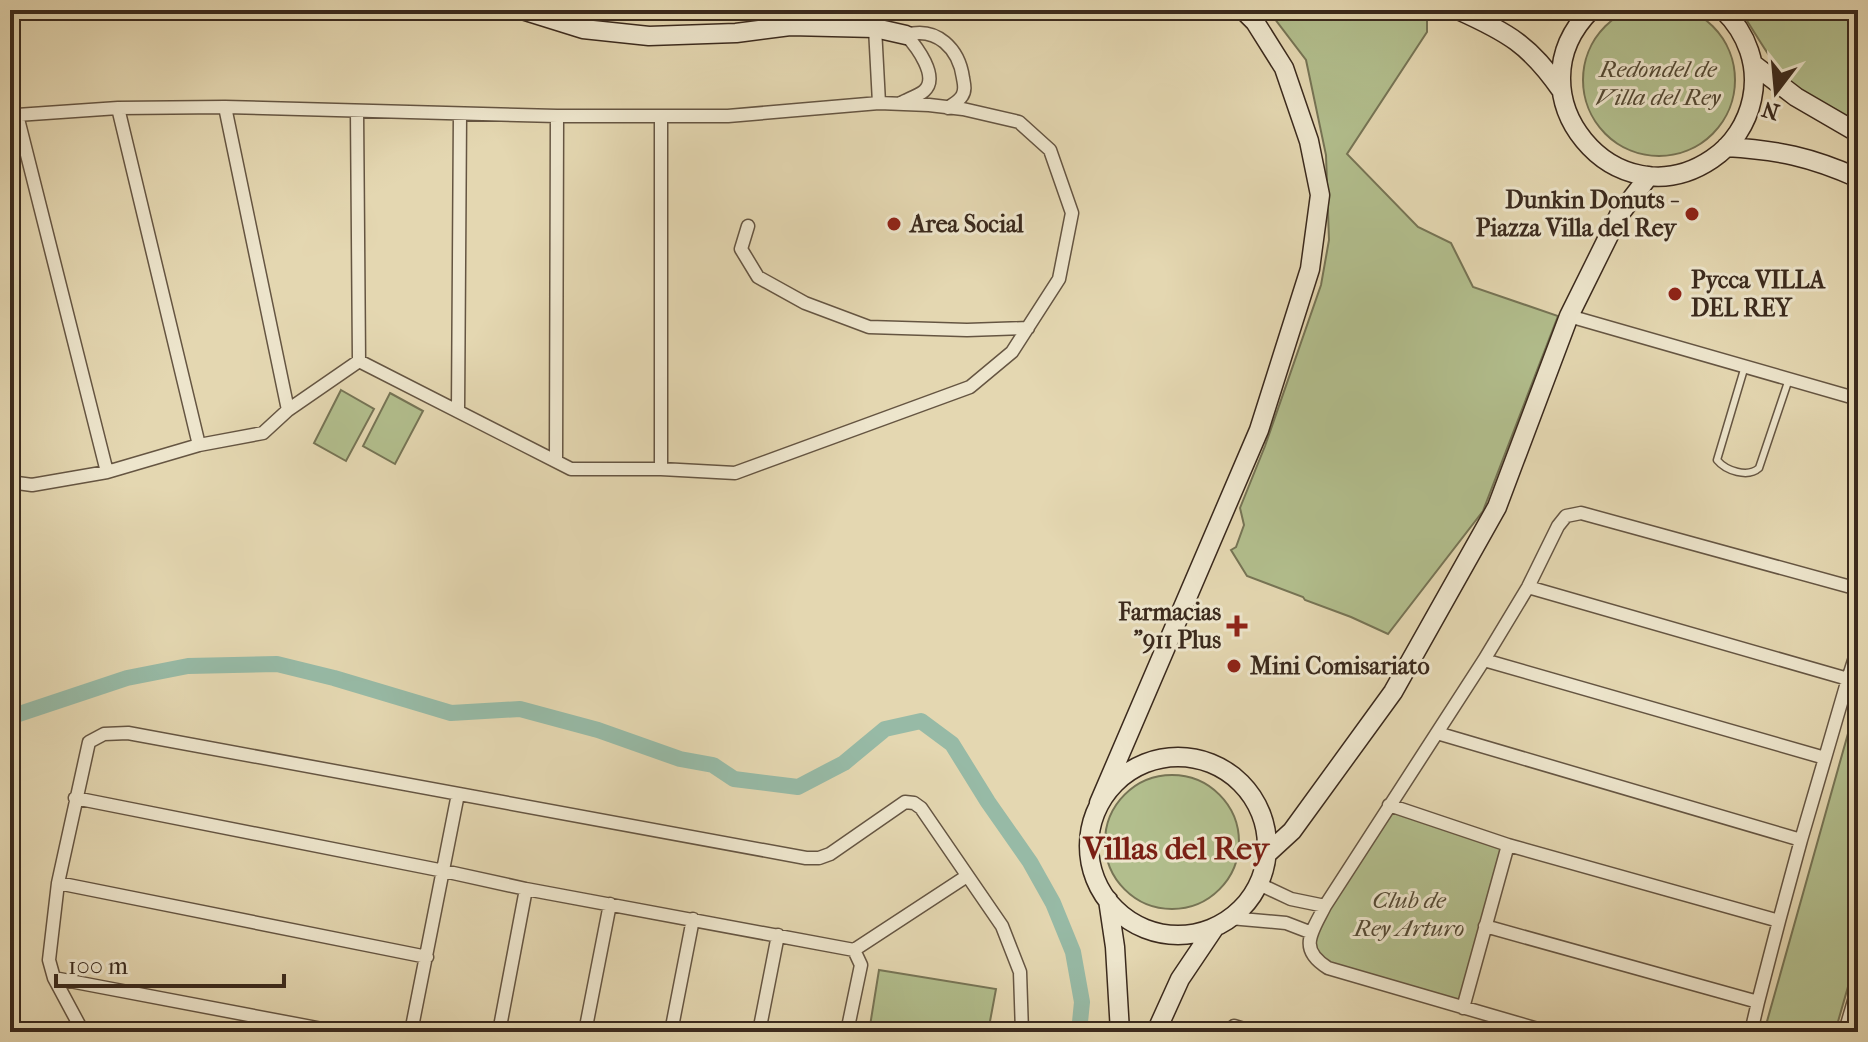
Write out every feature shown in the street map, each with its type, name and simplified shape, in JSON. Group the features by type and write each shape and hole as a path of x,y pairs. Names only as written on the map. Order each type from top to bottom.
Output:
{"street":[{"path":"522,10 583,29 649,36 736,33 790,26 875,28 906,35 915,32 941,38 954,50 962,68 965,91 948,108"},
{"path":"1243,10 1255,22 1284,68 1309,141 1320,195 1310,269 1259,430 1099,803 1090,827 1089,853 1095,878 1108,900 1130,920 1157,932 1187,934 1223,922 1286,923 1312,933"},
{"path":"1458,10 1499,30 1529,50 1562,91"},
{"path":"1591,10 1567,45 1562,68 1562,91 1567,114 1578,135 1595,153 1625,171 1649,176 1677,174 1716,157 1735,138 1747,115 1754,90 1753,64 1741,32 1723,10"},
{"path":"875,28 879,103"},
{"path":"898,104 925,90 929,83 923,55 906,35"},
{"path":"1753,64 1796,97 1858,133"},
{"path":"107,472 14,116 118,108 225,107 557,116 728,116 879,103 963,109 1019,122 1050,150 1072,213 1059,279 1012,352 970,387 735,473 571,469 359,361"},
{"path":"225,107 288,410"},
{"path":"118,108 199,445"},
{"path":"357,111 359,361"},
{"path":"458,411 460,114"},
{"path":"556,461 557,116"},
{"path":"661,116 661,469"},
{"path":"1726,147 1802,156 1858,178"},
{"path":"1267,854 1292,831 1393,692 1475,547 1497,507 1569,316 1619,215 1649,176"},
{"path":"748,226 741,249 758,277 805,303 869,327 1028,328"},
{"path":"1569,316 1858,399"},
{"path":"10,482 32,485 107,472 199,445 263,433 288,410 359,361"},
{"path":"1548,1032 1328,968 1315,960 1309,950 1312,933 1325,906 1484,660 1528,587 1558,526 1566,516 1581,513 1858,589"},
{"path":"1528,587 1848,679"},
{"path":"1751,1032 1801,840 1858,648"},
{"path":"1484,660 1825,758"},
{"path":"83,1032 54,978 49,960 58,883 89,742 104,734 128,733 806,858 830,854 905,802 914,803 921,808 1002,926 1020,972 1022,1032"},
{"path":"1437,733 1801,840"},
{"path":"1099,803 1118,779 1144,763 1174,756 1204,760 1231,774 1252,796 1265,823 1267,854 1259,884 1247,903 1223,922 1180,979 1156,1032"},
{"path":"411,1032 458,794"},
{"path":"75,798 526,889 854,950 967,876"},
{"path":"1389,805 1508,845 1779,921"},
{"path":"1463,1008 1508,845"},
{"path":"58,883 427,957"},
{"path":"1259,884 1291,899 1325,906"},
{"path":"499,1032 526,889"},
{"path":"1108,900 1115,947 1120,1032"},
{"path":"585,1032 610,904"},
{"path":"671,1032 693,919"},
{"path":"1485,926 1758,1002"},
{"path":"759,1032 778,935"},
{"path":"847,1032 861,965 854,950"},
{"path":"54,978 338,1032"},
{"path":"1850,1031 1858,987"},
{"path":"1232,1032 1234,1026 1254,1032"}],"lane":[{"path":"1745,366 1717,460 1720,465 1748,474 1759,468 1789,379"}],"green space":[{"name":"Redondel de Villa del Rey","path":"1659,4 1688,10 1713,26 1729,51 1735,80 1729,109 1713,134 1688,150 1659,156 1630,150 1605,134 1589,109 1583,80 1589,51 1605,26 1630,10"},
{"path":"1268,10 1403,10 1427,19 1427,32 1347,154 1418,227 1451,243 1473,287 1558,316 1483,511 1388,634 1247,576 1231,550 1236,547 1244,525 1240,508 1321,285 1329,240 1326,155 1306,60"},
{"path":"1740,10 1858,10 1858,124 1815,101 1792,84"},
{"path":"341,390 374,409 346,461 314,443"},
{"path":"390,393 423,411 395,464 363,446"},
{"path":"1858,698 1858,952 1835,1032 1764,1032"},
{"path":"1172,775 1198,780 1220,794 1234,816 1239,842 1234,868 1220,890 1198,904 1172,909 1146,904 1124,890 1110,868 1105,842 1110,816 1124,794 1146,780"},
{"name":"Club de Rey Arturo","path":"1389,805 1508,845 1463,1008 1315,960 1312,933"},
{"path":"879,970 996,989 988,1032 869,1032"}],"waterway":[{"path":"10,717 127,678 188,666 277,664 451,713 520,709 598,730 680,759 713,765 734,779 798,787 844,763 885,729 921,721 952,744 1030,862 1053,903 1073,952 1082,1002 1079,1032"}],"place":[{"name":"Dunkin Donuts - Piazza Villa del Rey","path":"1692,214"},
{"name":"Area Social","path":"894,224"},
{"name":"Pycca VILLA DEL REY","path":"1675,294"},
{"name":"Farmacias \"911 Plus","path":"1237,626"},
{"name":"Mini Comisariato","path":"1234,666"}],"district":[{"name":"Villas del Rey","path":"1176,848"}]}
